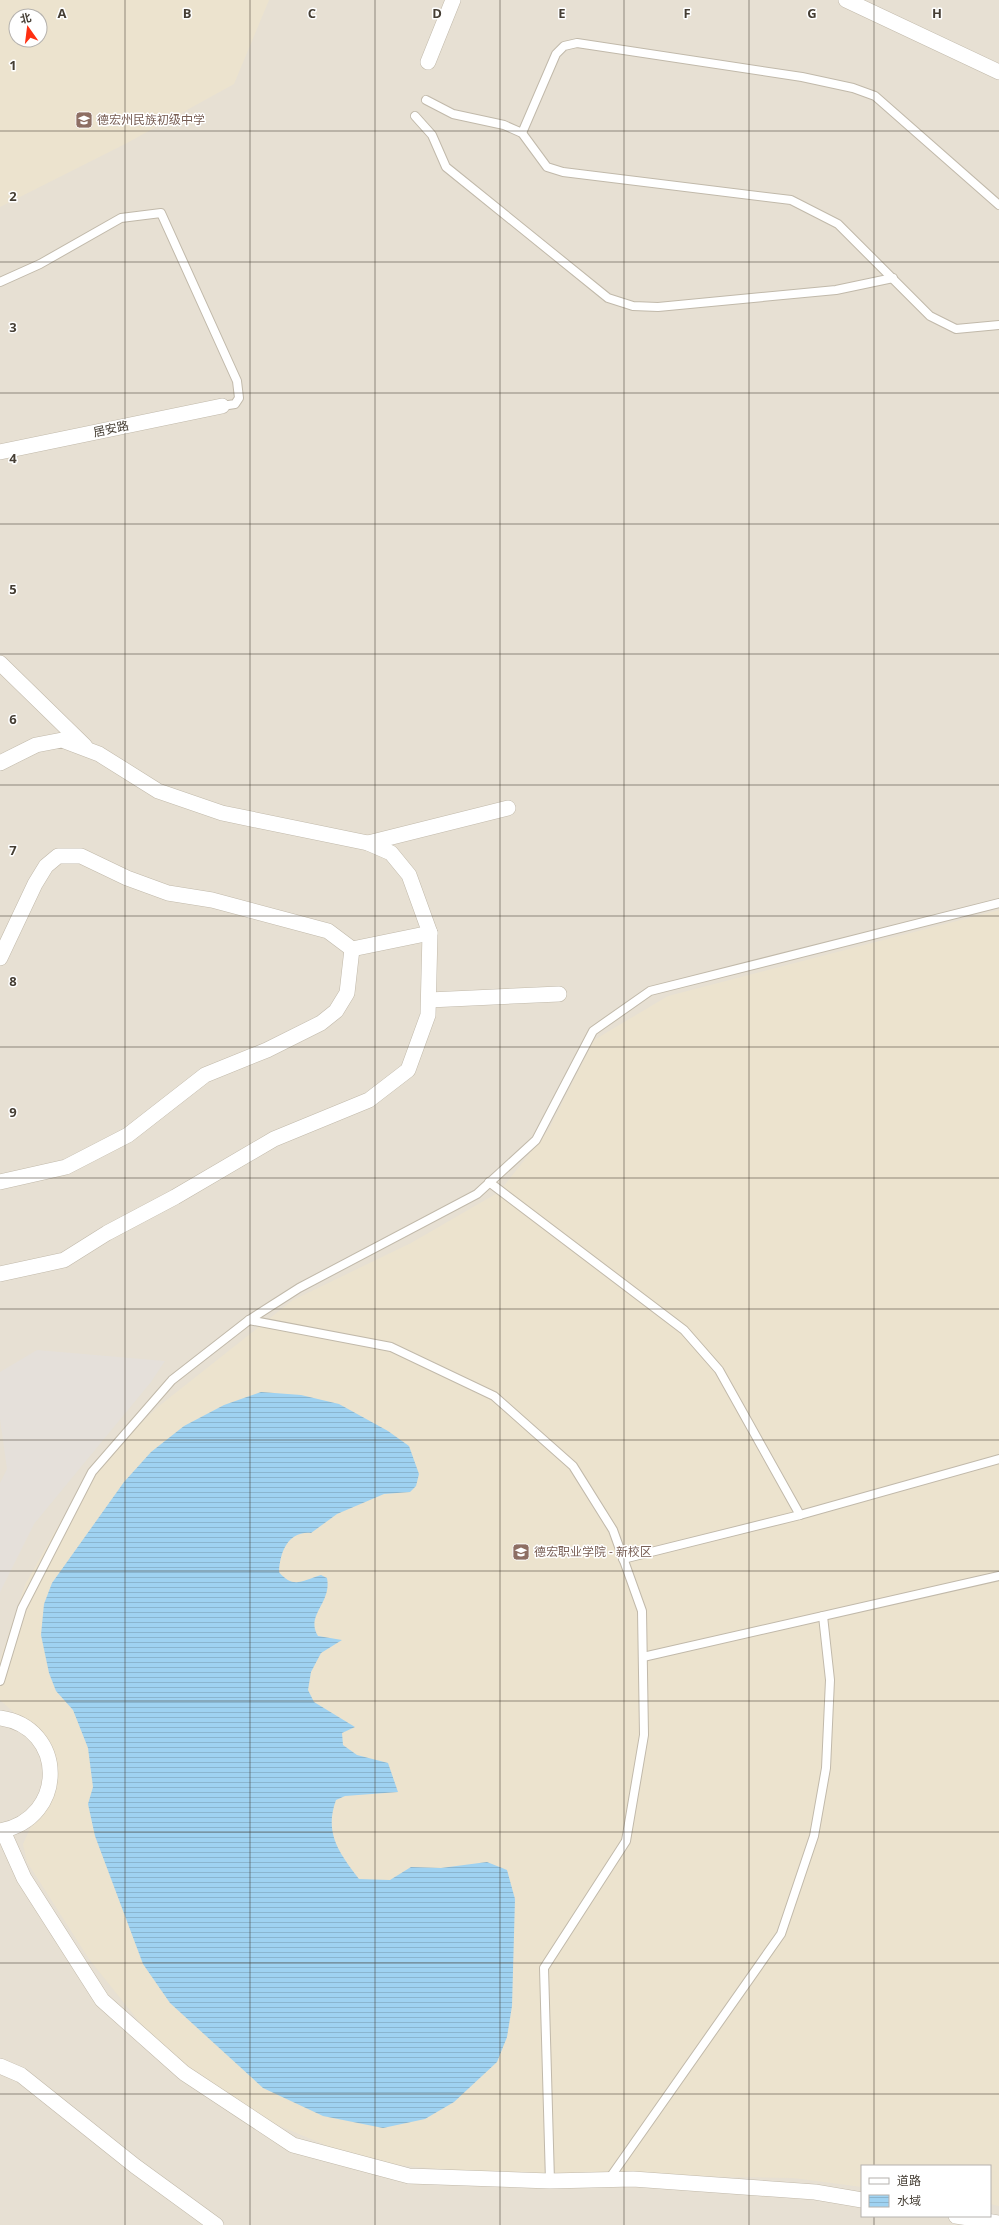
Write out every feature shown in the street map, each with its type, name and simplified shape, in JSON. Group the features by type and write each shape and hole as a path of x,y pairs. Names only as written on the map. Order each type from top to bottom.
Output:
{"street":[{"path":"428,62 453,0"},
{"path":"846,0 999,72"},
{"name":"居安路","path":"0,452 222,406"},
{"path":"0,663 90,750"},
{"path":"0,763 36,746 62,740 99,754 158,791 222,813 368,843 391,853 409,875 430,933 428,1015 408,1070 369,1100 274,1139 175,1197 107,1233 64,1260 0,1274"},
{"path":"368,843 508,808"},
{"path":"0,958 35,884 46,866 58,856 81,856 127,878 168,893 212,900 328,931 352,949 430,933"},
{"path":"0,1182 66,1167 128,1135 205,1075 267,1050 321,1023 336,1011 347,993 352,949"},
{"path":"429,1000 559,994"},
{"path":"0,1718 11,1720 29,1730 40,1741 49,1759 50,1781 44,1801 33,1817 16,1828 2,1831 24,1878 102,2000 184,2073 292,2146 409,2176 550,2181 633,2178 815,2192 861,2200"},
{"path":"0,2066 21,2075 135,2166 216,2225"},
{"path":"961,2217 999,2224"}],"lane":[{"path":"522,133 556,54 564,46 577,43 802,77 854,88 875,96 997,199"},
{"path":"426,100 453,114 504,125 522,133 547,166 563,172 791,200 838,224 930,316 956,329 999,325"},
{"path":"415,116 432,135 446,167 608,298 633,306 658,307 836,290 893,278"},
{"path":"0,282 40,264 121,218 161,213 237,382 239,398 235,404 222,406"},
{"path":"0,1681 22,1608 92,1472 172,1380 249,1320 299,1288 477,1194 536,1140 592,1031 650,991 999,902"},
{"path":"489,1182 684,1330 719,1370 800,1515"},
{"path":"249,1320 391,1347 494,1396 573,1466 612,1530 642,1611 644,1734 626,1840 544,1968 550,2181"},
{"path":"623,1559 800,1515 999,1459"},
{"path":"643,1657 999,1576"},
{"path":"609,2179 781,1934 814,1836 826,1768 830,1680 823,1616"}],"shaded area":[{"path":"0,0 999,0 999,2225 0,2225"},
{"name":"德宏州民族初级中学","path":"0,0 269,0 234,84 127,143 0,207"},
{"name":"德宏职业学院 - 新校区","path":"999,910 999,2206 991,2204 991,2165 861,2165 861,2187 793,2178 484,2173 366,2162 275,2124 207,2086 149,2034 89,1959 27,1862 23,1844 45,1796 48,1770 28,1725 0,1700 0,1660 25,1585 62,1519 109,1454 159,1406 293,1300 411,1243 499,1192 549,1129 594,1040 668,996"},
{"path":"37,1350 165,1361 151,1382 34,1524 0,1592 0,1483 7,1469 0,1419 0,1372"}],"water":[{"path":"261,1392 301,1395 339,1404 388,1431 409,1446 419,1474 416,1486 410,1492 384,1494 337,1514 311,1533 296,1535 287,1544 281,1557 279,1572 293,1582 303,1581 321,1575 327,1578 328,1587 323,1602 316,1615 315,1629 318,1636 342,1640 321,1653 311,1672 308,1690 314,1702 355,1727 342,1733 343,1745 357,1755 388,1763 398,1792 345,1796 336,1800 332,1823 333,1833 340,1851 359,1879 390,1880 411,1867 441,1868 487,1862 507,1870 515,1899 512,2006 507,2037 497,2062 454,2102 425,2119 383,2128 323,2116 263,2088 170,2003 143,1964 95,1836 88,1804 93,1787 88,1748 73,1710 56,1691 49,1673 41,1635 44,1604 52,1583 124,1482 151,1452 184,1426 224,1405"}],"place":[{"name":"德宏州民族初级中学","path":"84,120"},
{"name":"德宏职业学院 - 新校区","path":"521,1552"}]}
